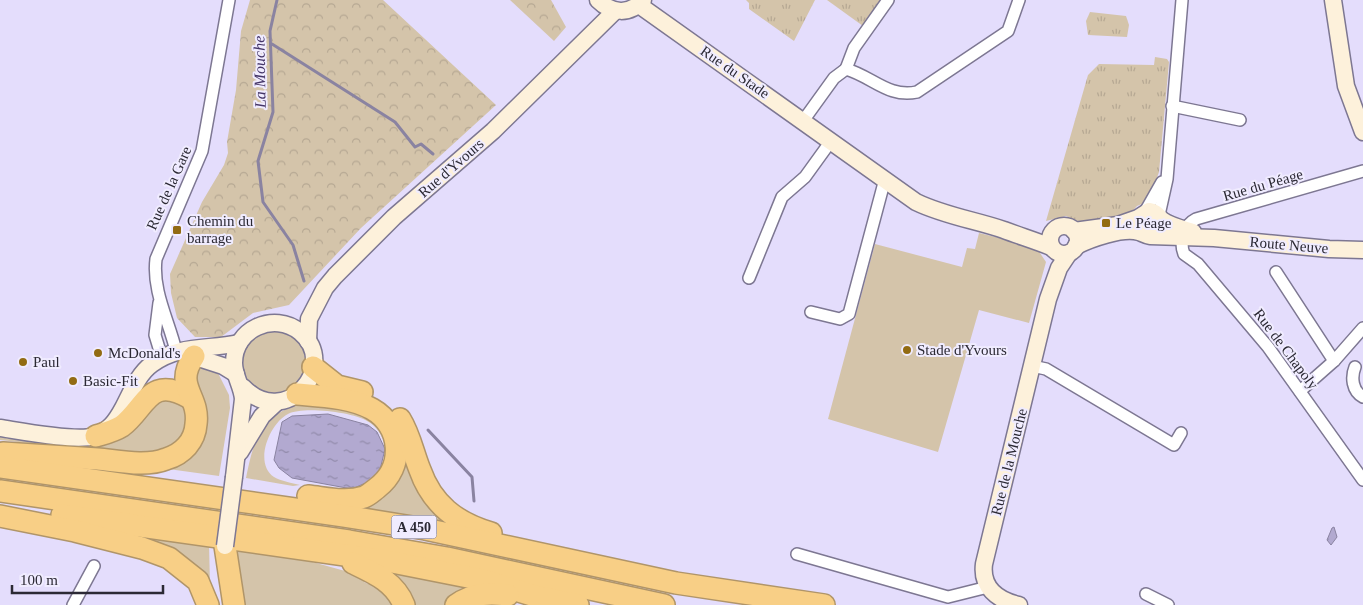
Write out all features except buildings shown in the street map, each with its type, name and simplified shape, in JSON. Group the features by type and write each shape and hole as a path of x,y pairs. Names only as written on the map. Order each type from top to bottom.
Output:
{"highway":[{"path":"1,457 120,461 165,460 184,450 195,434 197,414 185,382 184,353"},
{"path":"313,367 337,386 371,395 390,407 403,424 427,486 441,507 451,516 486,532 535,545 553,558"},
{"path":"96,436 111,432 124,425 146,397 156,392 167,390 190,398"},
{"path":"1,457 344,500 366,496 383,484 390,475 397,450 396,438 383,417 357,403 297,394"},
{"name":"A 450","path":"1,457 425,529 676,583 824,605"},
{"name":"A 450","path":"0,491 349,541 447,558 664,605"},
{"path":"0,506 386,561 482,580 535,596 578,605"},
{"path":"0,516 75,531 158,553 189,572 198,581 208,605"},
{"path":"224,546 229,602"},
{"path":"334,555 386,580 398,592 404,605"},
{"path":"456,605 472,596 487,593 535,596"}],"main road":[{"path":"578,49 594,19 598,0 615,11 628,10 641,2"},
{"path":"1333,0 1346,86 1363,132"},
{"name":"Rue du Stade","path":"641,2 916,202 934,210 1005,230 1020,237 1063,243"},
{"name":"Rue d'Yvours","path":"325,288 372,237 493,131 615,11"},
{"name":"Route Neuve","path":"1063,243 1126,231 1149,222 1183,236 1329,249 1363,250"},
{"name":"Rue de la Mouche","path":"988,587 982,575 984,564 1048,299 1059,268 1063,243"},
{"path":"284,324 325,288"},
{"path":"308,341 309,319 325,288"},
{"path":"224,546 238,456 239,381 234,364 239,343 253,328 261,324 284,324 294,327 308,341 312,350 313,367 306,386 287,400 276,403 262,416 238,456"},
{"path":"0,428 78,437 96,436 114,424 143,372 184,353 239,343"},
{"path":"184,353 223,366 258,399 276,403"},
{"path":"988,587 998,597 1019,605"}],"street":[{"name":"Rue de la Gare","path":"184,353 160,298 155,277 156,259 202,151 230,0"},
{"path":"803,121 834,78 846,69 854,48 888,0"},
{"path":"846,69 861,74 892,92 905,95 917,92 1008,31 1019,0"},
{"path":"1149,222 1166,179 1182,0"},
{"path":"1172,106 1240,120"},
{"path":"749,278 782,196 805,177 831,141"},
{"name":"Rue du Péage","path":"1183,236 1190,222 1196,219 1363,171"},
{"path":"811,312 840,319 849,314 885,179"},
{"name":"Rue de Chapoly","path":"1183,236 1184,254 1198,264 1268,347 1363,480"},
{"path":"1276,272 1334,361"},
{"name":"Rue de la Gare","path":"160,298 155,335 184,353"},
{"path":"1300,390 1334,361 1363,328"},
{"path":"1344,351 1359,368 1351,376 1357,394 1363,397"},
{"path":"1032,366 1046,369 1174,445 1181,433"},
{"path":"796,554 948,597 988,587"},
{"path":"73,605 94,566"},
{"path":"1146,594 1168,605"}],"green space":[{"path":"250,0 383,0 496,105 361,228 289,305 253,313 221,337 195,337 177,318 171,293 170,274 202,202 224,165 228,153 227,142 236,90 241,31"},
{"path":"510,0 551,0 566,27 554,41"},
{"path":"746,0 815,0 794,41 749,9 749,3"},
{"path":"827,0 882,0 863,26"},
{"path":"1090,12 1126,16 1129,25 1127,37 1088,35 1086,21"},
{"path":"1155,57 1167,59 1169,62 1159,172 1151,194 1144,203 1137,206 1127,217 1080,222 1066,216 1046,221 1088,75 1099,64 1154,65"},
{"name":"Stade d'Yvours","path":"979,233 1036,247 1046,262 1029,323 979,310 938,452 828,419 875,244 962,267 967,248 975,249"},
{"path":"268,330 280,330 297,339 304,350 306,362 304,374 297,385 280,394 268,394 256,389 247,380 242,368 242,356 247,344 256,335"},
{"path":"196,361 217,371 229,395 230,408 219,476 161,468 179,460 194,395"},
{"path":"163,398 179,402 187,410 188,431 172,449 138,455 0,440 0,436 81,445"},
{"path":"308,402 365,413 385,431 387,452 383,438 378,430 360,418 328,411 304,410 288,414 281,419 270,434 264,453 268,471 274,477 300,485 293,486 246,478 253,449 263,428 280,412"},
{"path":"403,452 453,524 347,507"},
{"path":"90,526 209,543 210,586 207,586"},
{"path":"238,547 287,555 356,574 365,579 364,582 368,584 370,581 379,587 394,605 244,605 237,553"},
{"path":"379,567 480,588 446,605 411,605"}],"water":[{"path":"328,414 368,425 377,432 385,449 379,474 370,481 352,489 292,478 279,468 274,460 282,422 292,416"},
{"path":"1334,527 1337,537 1331,545 1327,540"}],"waterway":[{"name":"La Mouche","path":"277,0 270,31 273,112 258,161 263,202 293,245 304,281"},
{"path":"272,44 395,122 415,147 421,144 433,154"},
{"name":"La Mouche","path":"428,430 472,477 474,501"}],"place":[{"name":"Le Péage","path":"1106,223"},
{"name":"Chemin du barrage","path":"177,230"},
{"name":"Stade d'Yvours","path":"907,350"},
{"name":"McDonald's","path":"98,353"},
{"name":"Paul","path":"23,362"},
{"name":"Basic-Fit","path":"73,381"}]}
